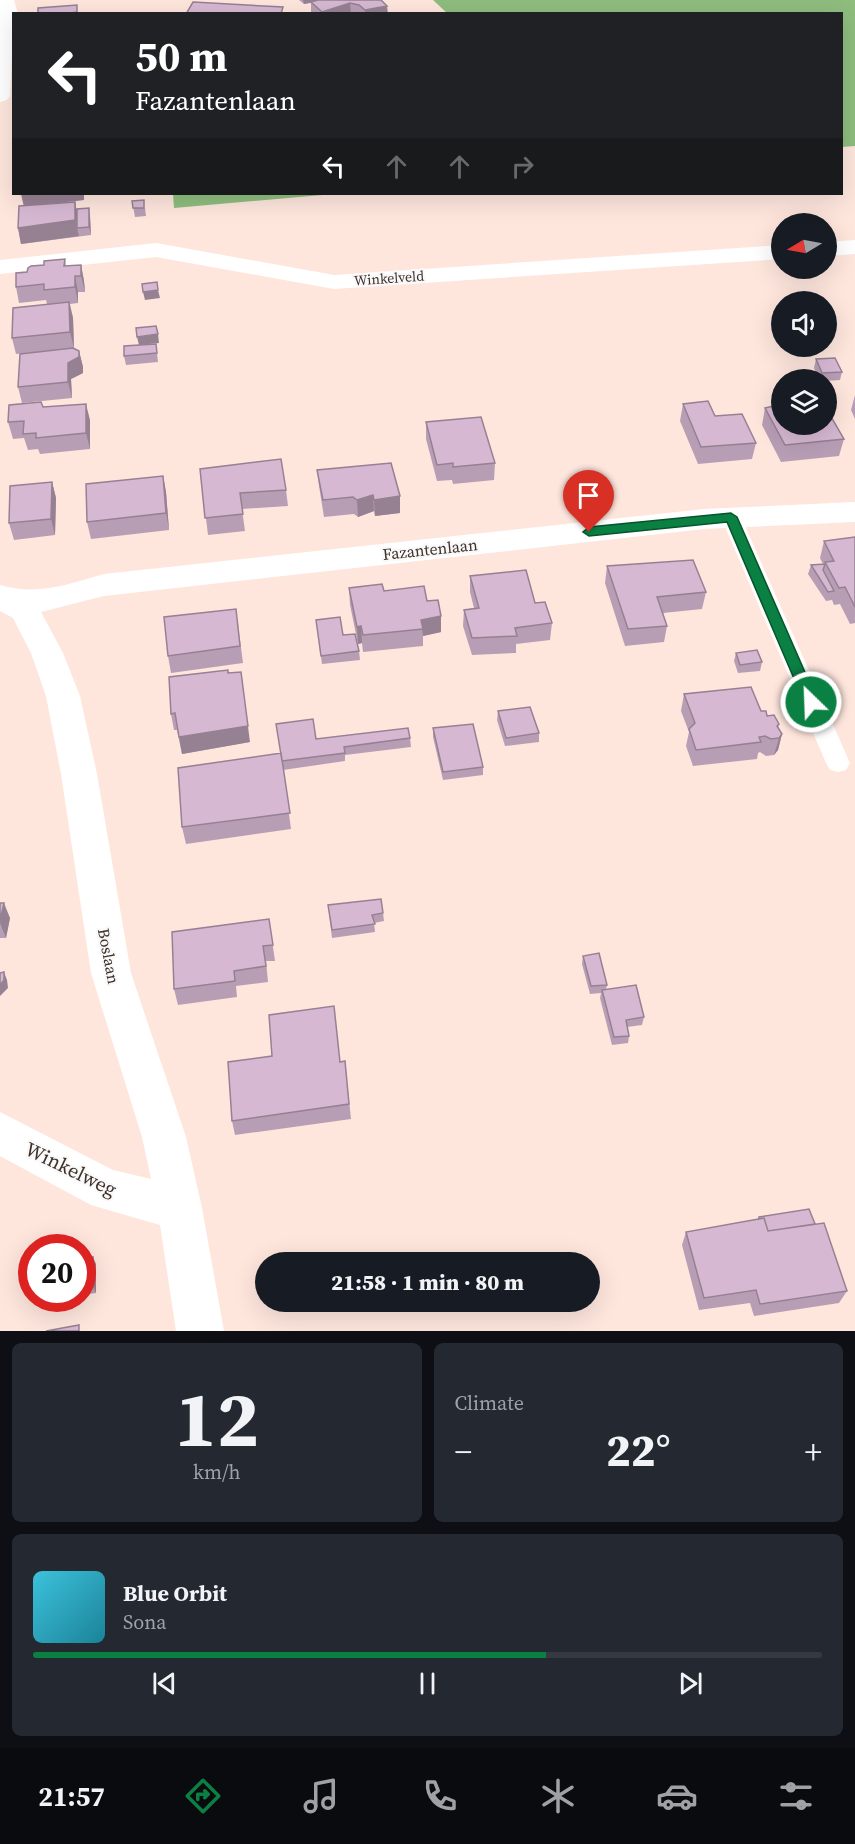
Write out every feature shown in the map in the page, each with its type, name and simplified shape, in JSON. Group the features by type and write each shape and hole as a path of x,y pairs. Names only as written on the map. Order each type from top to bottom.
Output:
{"street":[{"path":"0,96 8,67 3,43 9,10 5,0"},
{"path":"837,248 855,247"},
{"name":"Winkelveld","path":"0,267 156,250 334,282 771,253"},
{"name":"Fazantenlaan","path":"3,598 48,601 104,585 731,517 855,512"},
{"name":"Boslaan","path":"3,598 25,611 47,652 63,696 79,774 111,973 164,1137 180,1208 200,1331"},
{"name":"Winkelweg","path":"0,1133 106,1190 180,1208"}],"lane":[{"path":"731,517 838,763"}],"green space":[{"path":"433,0 855,0 855,146 843,147 843,12 446,12"},
{"path":"173,195 323,195 174,208"}],"building":[{"path":"381,0 387,6 365,10 359,5 350,3 322,12 311,2"},
{"path":"193,2 283,7 282,12 187,12"},
{"path":"77,5 77,12 38,12 38,8"},
{"path":"144,200 144,208 133,208 132,201"},
{"path":"75,202 75,220 18,228 19,206"},
{"path":"89,208 89,227 77,228 77,209"},
{"path":"65,259 64,266 81,265 81,276 75,276 75,287 44,290 44,284 16,287 16,273 27,272 31,266 44,265 44,261"},
{"path":"157,282 158,290 143,292 142,284"},
{"path":"69,302 70,332 12,338 13,308"},
{"path":"156,326 158,334 137,337 136,328"},
{"path":"156,344 157,353 124,356 124,346"},
{"path":"73,348 79,351 79,357 68,363 68,382 18,387 20,354"},
{"path":"835,358 842,372 837,372 837,369 820,369 816,359"},
{"path":"708,401 715,416 742,414 756,443 701,447 683,404"},
{"path":"41,402 43,407 86,404 86,433 36,438 36,433 23,434 24,421 8,422 9,405"},
{"path":"771,407 771,419 765,408"},
{"path":"481,417 495,463 453,467 453,463 437,465 426,422"},
{"path":"837,427 844,439 785,445 780,435 837,435"},
{"path":"281,459 286,490 240,493 243,514 205,518 200,469"},
{"path":"391,463 400,496 374,500 373,495 357,500 353,497 323,500 317,470"},
{"path":"163,476 166,513 87,522 86,484"},
{"path":"52,482 51,519 9,523 10,486"},
{"path":"855,537 855,607 845,587 839,588 825,562 834,561 824,541"},
{"path":"693,560 706,592 657,597 667,626 628,629 607,566"},
{"path":"825,564 823,570 834,591 828,592 811,565"},
{"path":"526,570 535,603 545,602 552,623 515,628 517,636 472,638 464,610 479,608 470,576"},
{"path":"382,584 384,591 424,586 427,601 438,600 441,616 421,620 423,629 363,635 361,626 357,627 349,588"},
{"path":"236,609 240,646 168,656 164,617"},
{"path":"340,617 343,635 355,634 359,651 321,656 316,620"},
{"path":"757,650 762,662 740,665 736,653"},
{"path":"228,670 228,673 241,672 248,726 179,737 175,713 171,714 169,677"},
{"path":"751,687 761,711 766,711 767,716 774,715 779,724 777,726 782,734 779,738 771,739 765,736 759,737 761,742 696,750 689,729 695,723 684,694"},
{"path":"530,707 539,733 506,738 498,711"},
{"path":"313,719 316,739 408,728 410,738 344,747 345,753 282,761 276,724"},
{"path":"473,724 483,767 443,772 433,728"},
{"path":"281,753 290,813 182,827 178,768"},
{"path":"381,899 383,913 372,915 375,924 332,930 328,905"},
{"path":"0,903 4,903 0,921"},
{"path":"269,919 273,945 263,946 266,966 234,971 235,981 174,989 172,932"},
{"path":"599,953 607,985 591,986 583,956"},
{"path":"4,972 4,980 0,985 0,973"},
{"path":"636,985 644,1017 626,1020 629,1036 614,1037 602,990"},
{"path":"334,1006 340,1062 345,1061 349,1104 232,1121 228,1062 272,1056 269,1015"},
{"path":"809,1209 815,1224 768,1231 764,1218 759,1219 759,1217"},
{"path":"764,1218 768,1231 824,1223 847,1291 760,1304 756,1290 704,1298 686,1232"},
{"path":"79,1325 79,1331 46,1331"}],"route":[{"path":"589,532 731,517 811,702"}]}
